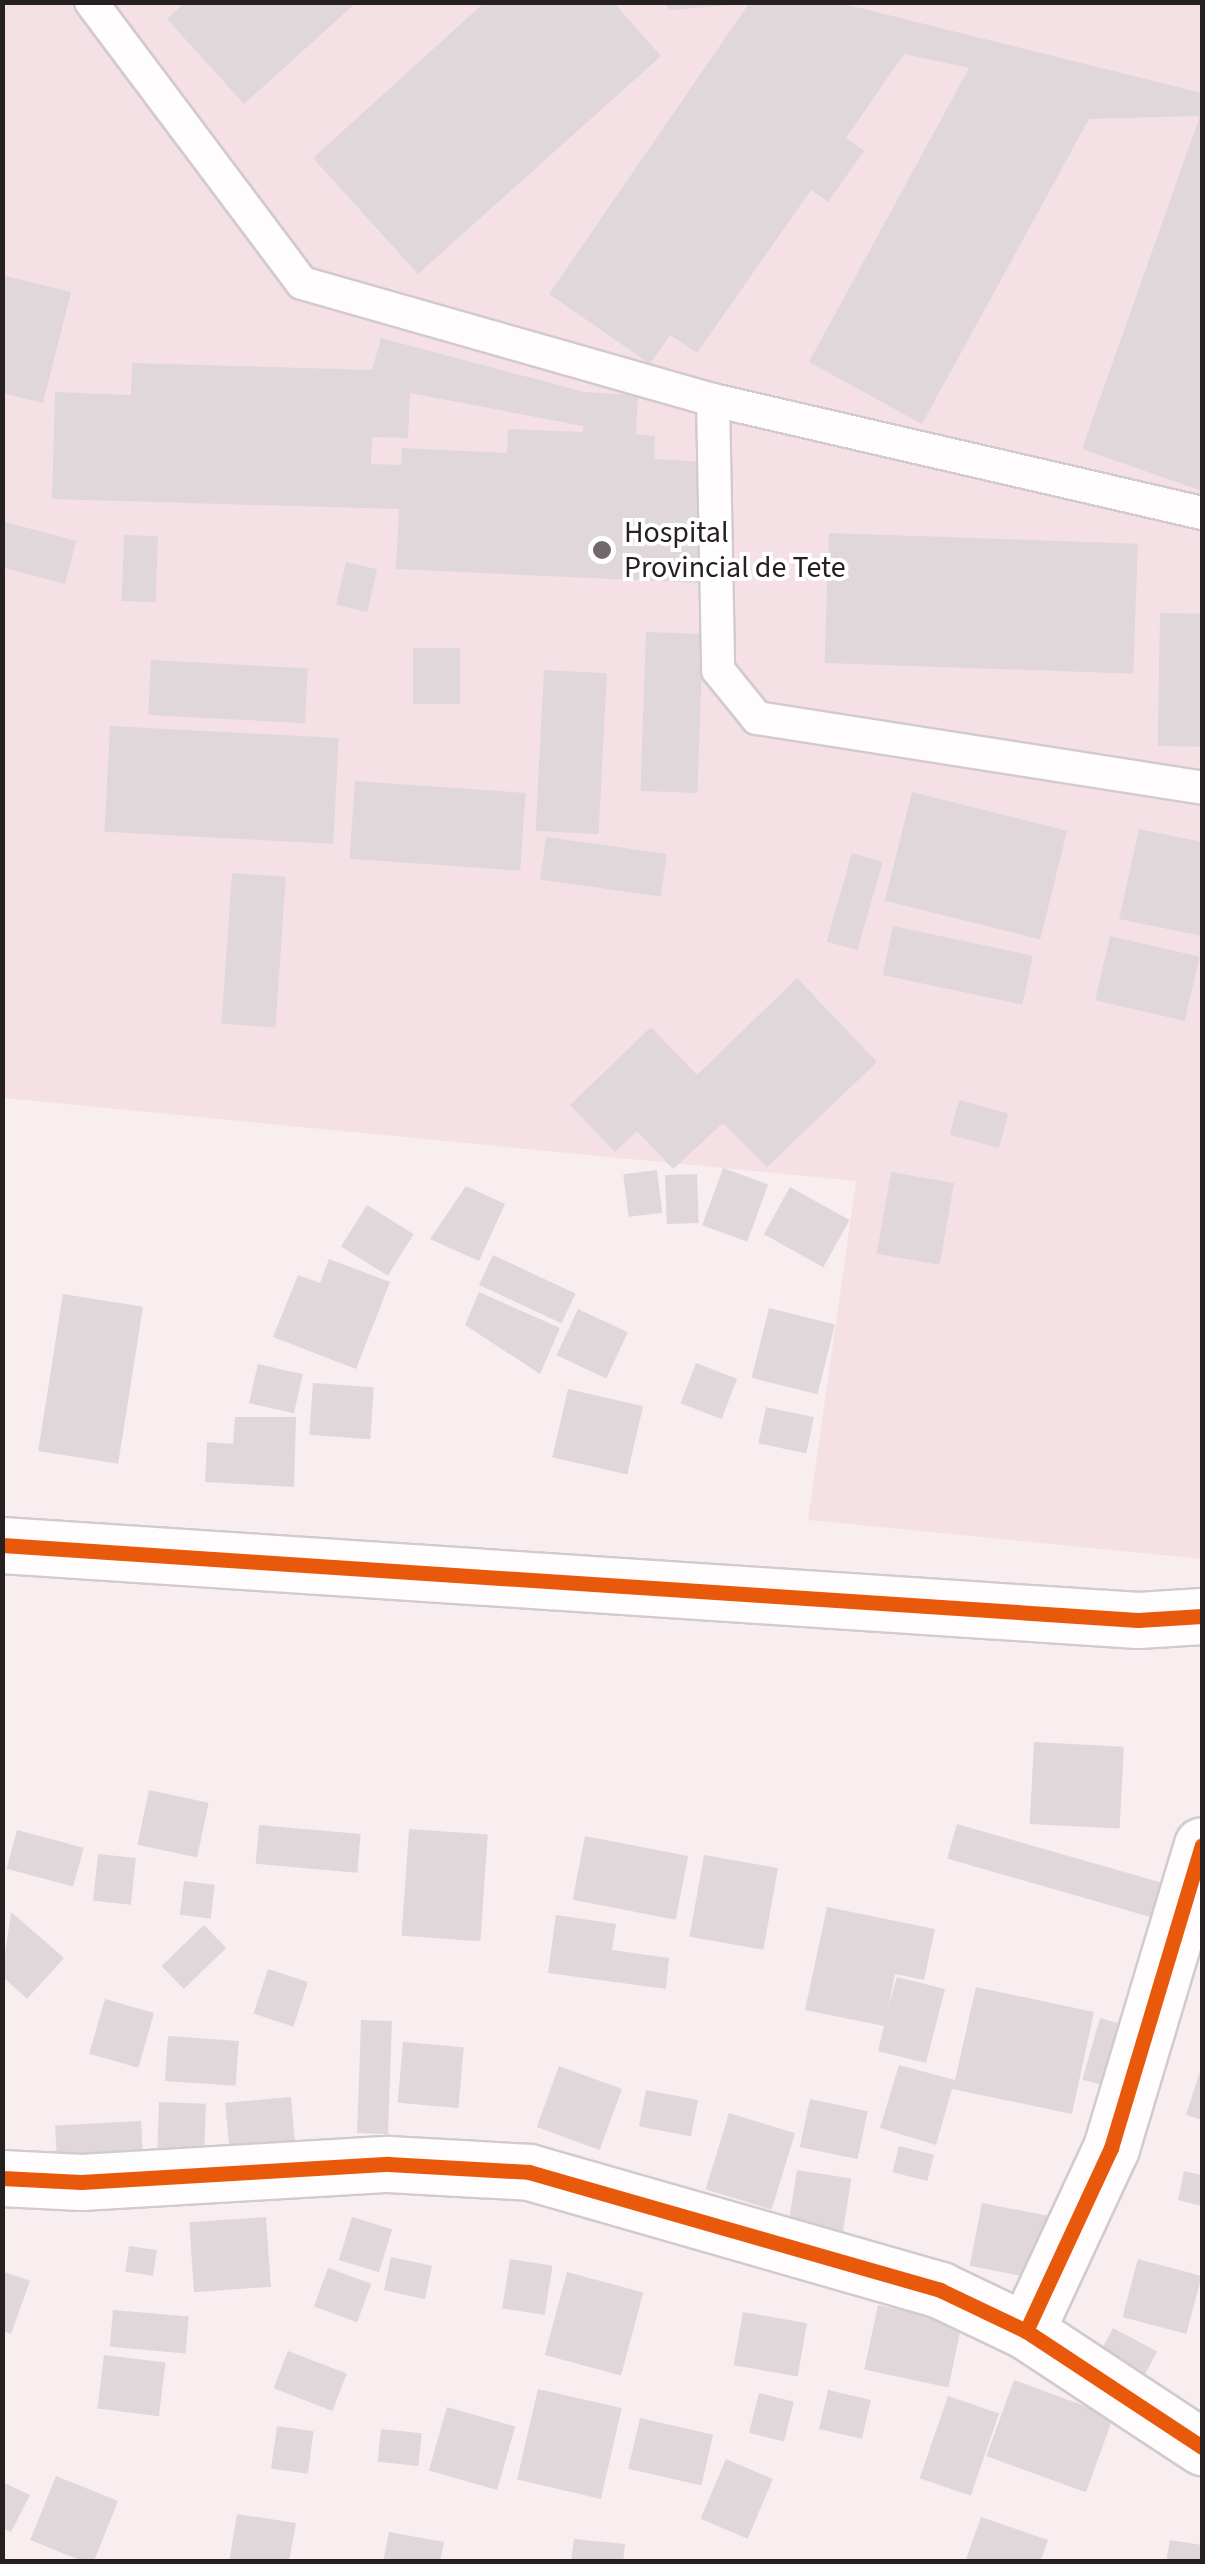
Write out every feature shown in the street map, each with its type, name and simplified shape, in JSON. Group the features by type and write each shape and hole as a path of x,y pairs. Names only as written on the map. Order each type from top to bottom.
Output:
{"street":[{"path":"2,1545 1138,1620 1202,1616"},
{"path":"1026,2330 1111,2148 1202,1845"},
{"path":"2,2178 82,2182 388,2164 529,2172 878,2266 1026,2330 1202,2448"}],"lane":[{"path":"91,2 302,283 713,400 1202,513"},
{"path":"713,400 718,670 757,718 1202,788"}],"shaded area":[{"name":"Hospital Provincial de Tete","path":"2,3 1202,3 1202,1559 808,1520 856,1181 3,1098"}],"building":[{"path":"185,2 357,2 244,104 167,19"},
{"path":"485,2 613,2 661,56 418,274 313,158"},
{"path":"663,2 731,2 731,5 670,10"},
{"path":"750,2 836,2 1202,93 1202,491 1082,449 1200,116 1089,119 922,424 809,362 969,68 904,54 846,138 864,151 828,202 811,190 697,353 670,335 650,364 549,294"},
{"path":"2,275 71,292 43,403 2,393"},
{"path":"381,338 584,392 638,395 636,434 655,436 654,459 706,462 700,583 396,569 399,509 52,499 55,392 131,395 132,363 372,370","holes":["410,393 583,426 583,432 508,429 507,453 402,448 401,465 371,464 372,437 408,438"]},
{"path":"2,521 76,541 65,584 2,567"},
{"path":"829,533 1138,544 1133,674 824,663"},
{"path":"124,535 158,536 156,602 122,601"},
{"path":"346,562 377,569 367,612 336,605"},
{"path":"1160,613 1202,614 1200,747 1158,746"},
{"path":"646,632 703,634 697,793 640,791"},
{"path":"413,648 460,648 460,704 413,704"},
{"path":"151,660 308,668 305,723 148,715"},
{"path":"544,670 607,673 598,834 536,831"},
{"path":"110,726 339,738 333,844 104,832"},
{"path":"355,781 526,793 520,871 350,859"},
{"path":"912,792 1067,831 1040,939 885,901"},
{"path":"1139,829 1202,842 1202,936 1119,919"},
{"path":"546,837 667,854 661,897 540,880"},
{"path":"852,853 883,862 857,950 827,941"},
{"path":"232,873 286,877 275,1027 221,1024"},
{"path":"893,926 1033,956 1022,1005 883,975"},
{"path":"1110,936 1200,957 1185,1021 1095,1000"},
{"path":"797,978 877,1062 767,1167 723,1123 673,1169 637,1131 615,1152 570,1105 651,1027 697,1075"},
{"path":"959,1100 1008,1113 999,1148 950,1135"},
{"path":"723,1168 768,1184 747,1242 702,1225"},
{"path":"657,1170 662,1213 628,1217 623,1174"},
{"path":"891,1172 954,1183 940,1265 877,1254"},
{"path":"697,1174 699,1223 667,1224 665,1175"},
{"path":"466,1186 505,1204 479,1261 430,1239"},
{"path":"790,1187 849,1220 823,1267 764,1234"},
{"path":"367,1205 414,1234 388,1276 341,1247"},
{"path":"493,1255 575,1293 562,1323 479,1285"},
{"path":"329,1259 390,1282 356,1369 273,1337 298,1275 320,1283"},
{"path":"479,1292 560,1328 540,1374 465,1325"},
{"path":"63,1294 143,1307 118,1464 38,1451"},
{"path":"769,1308 835,1324 818,1394 752,1378"},
{"path":"578,1309 628,1332 606,1378 556,1355"},
{"path":"696,1363 737,1379 722,1419 681,1403"},
{"path":"258,1364 303,1374 294,1413 249,1403"},
{"path":"313,1383 374,1387 370,1439 309,1435"},
{"path":"568,1389 643,1406 627,1475 552,1457"},
{"path":"766,1407 814,1417 806,1453 758,1443"},
{"path":"235,1417 296,1417 294,1487 205,1482 207,1442 233,1444"},
{"path":"1034,1742 1124,1747 1120,1829 1030,1824"},
{"path":"149,1790 209,1803 197,1857 137,1845"},
{"path":"957,1824 1165,1884 1155,1918 947,1859"},
{"path":"259,1825 361,1834 357,1873 256,1864"},
{"path":"409,1829 488,1835 480,1941 402,1936"},
{"path":"17,1830 84,1848 73,1886 7,1869"},
{"path":"585,1836 688,1856 676,1920 573,1900"},
{"path":"98,1854 136,1858 131,1905 93,1901"},
{"path":"704,1855 778,1868 763,1950 690,1937"},
{"path":"184,1881 215,1885 211,1919 180,1915"},
{"path":"827,1907 935,1929 924,1980 895,1974 888,2009 897,1977 945,1989 926,2063 878,2051 884,2026 805,2010"},
{"path":"11,1912 64,1958 27,1999 2,1976"},
{"path":"556,1915 616,1924 612,1950 669,1958 666,1989 548,1973"},
{"path":"204,1925 226,1948 184,1989 162,1966"},
{"path":"268,1969 308,1982 293,2027 253,2014"},
{"path":"976,1987 1094,2012 1072,2114 952,2089 936,2145 880,2128 899,2065 955,2080"},
{"path":"105,1999 154,2013 138,2068 89,2054"},
{"path":"1100,2018 1141,2030 1124,2091 1082,2080"},
{"path":"361,2020 392,2021 388,2134 357,2133"},
{"path":"168,2036 239,2041 236,2086 165,2081"},
{"path":"403,2042 464,2047 458,2108 398,2103"},
{"path":"1202,2065 1202,2120 1186,2115"},
{"path":"559,2066 622,2089 600,2150 537,2127"},
{"path":"646,2090 698,2100 691,2136 639,2126"},
{"path":"291,2097 296,2159 231,2165 225,2103"},
{"path":"810,2099 868,2111 858,2159 800,2147"},
{"path":"159,2102 206,2104 204,2167 157,2165"},
{"path":"729,2113 795,2133 772,2210 706,2190"},
{"path":"141,2121 143,2157 57,2161 55,2126"},
{"path":"899,2146 934,2155 927,2181 892,2172"},
{"path":"797,2170 851,2179 843,2231 789,2222"},
{"path":"1184,2171 1202,2175 1202,2206 1178,2200"},
{"path":"982,2203 1061,2218 1048,2281 970,2266"},
{"path":"266,2217 271,2287 194,2292 189,2222"},
{"path":"352,2217 392,2229 379,2272 339,2260"},
{"path":"129,2246 157,2250 153,2276 125,2272"},
{"path":"391,2257 432,2266 425,2299 384,2290"},
{"path":"510,2259 552,2266 545,2315 502,2308"},
{"path":"1138,2259 1202,2276 1186,2334 1122,2317"},
{"path":"328,2268 371,2284 357,2322 314,2307"},
{"path":"2,2271 30,2281 11,2334 2,2331"},
{"path":"567,2272 643,2292 621,2376 545,2355"},
{"path":"878,2305 962,2323 948,2387 864,2370"},
{"path":"113,2310 189,2317 185,2353 110,2347"},
{"path":"743,2312 807,2323 798,2376 734,2365"},
{"path":"1113,2328 1157,2351 1139,2386 1095,2362"},
{"path":"288,2351 347,2374 332,2411 274,2388"},
{"path":"104,2355 166,2363 159,2416 97,2409"},
{"path":"1014,2380 1114,2416 1086,2492 986,2456"},
{"path":"538,2389 622,2408 601,2499 517,2480"},
{"path":"828,2390 871,2400 862,2439 819,2429"},
{"path":"759,2393 794,2402 784,2441 749,2433"},
{"path":"948,2396 999,2414 971,2496 920,2478"},
{"path":"447,2407 515,2427 497,2490 429,2470"},
{"path":"640,2418 713,2435 701,2486 628,2469"},
{"path":"277,2426 314,2431 308,2474 271,2469"},
{"path":"381,2429 422,2433 418,2466 378,2462"},
{"path":"726,2459 773,2479 748,2539 701,2519"},
{"path":"56,2476 118,2501 94,2562 30,2540"},
{"path":"2,2482 30,2495 11,2532 2,2528"},
{"path":"237,2514 296,2523 289,2562 229,2562"},
{"path":"981,2517 1048,2540 1040,2562 965,2562"},
{"path":"389,2532 444,2542 440,2562 383,2562"},
{"path":"574,2539 625,2544 623,2562 571,2562"},
{"path":"1170,2540 1202,2545 1202,2562 1166,2562"}],"cycle path":[{"path":"2,1545 1138,1620 1202,1616"},
{"path":"1026,2331 1111,2148 1202,1845"},
{"path":"2,2178 81,2182 388,2164 529,2172 940,2290 1026,2331 1202,2447"}],"place":[{"name":"Hospital Provincial de Tete","path":"602,550"}]}
